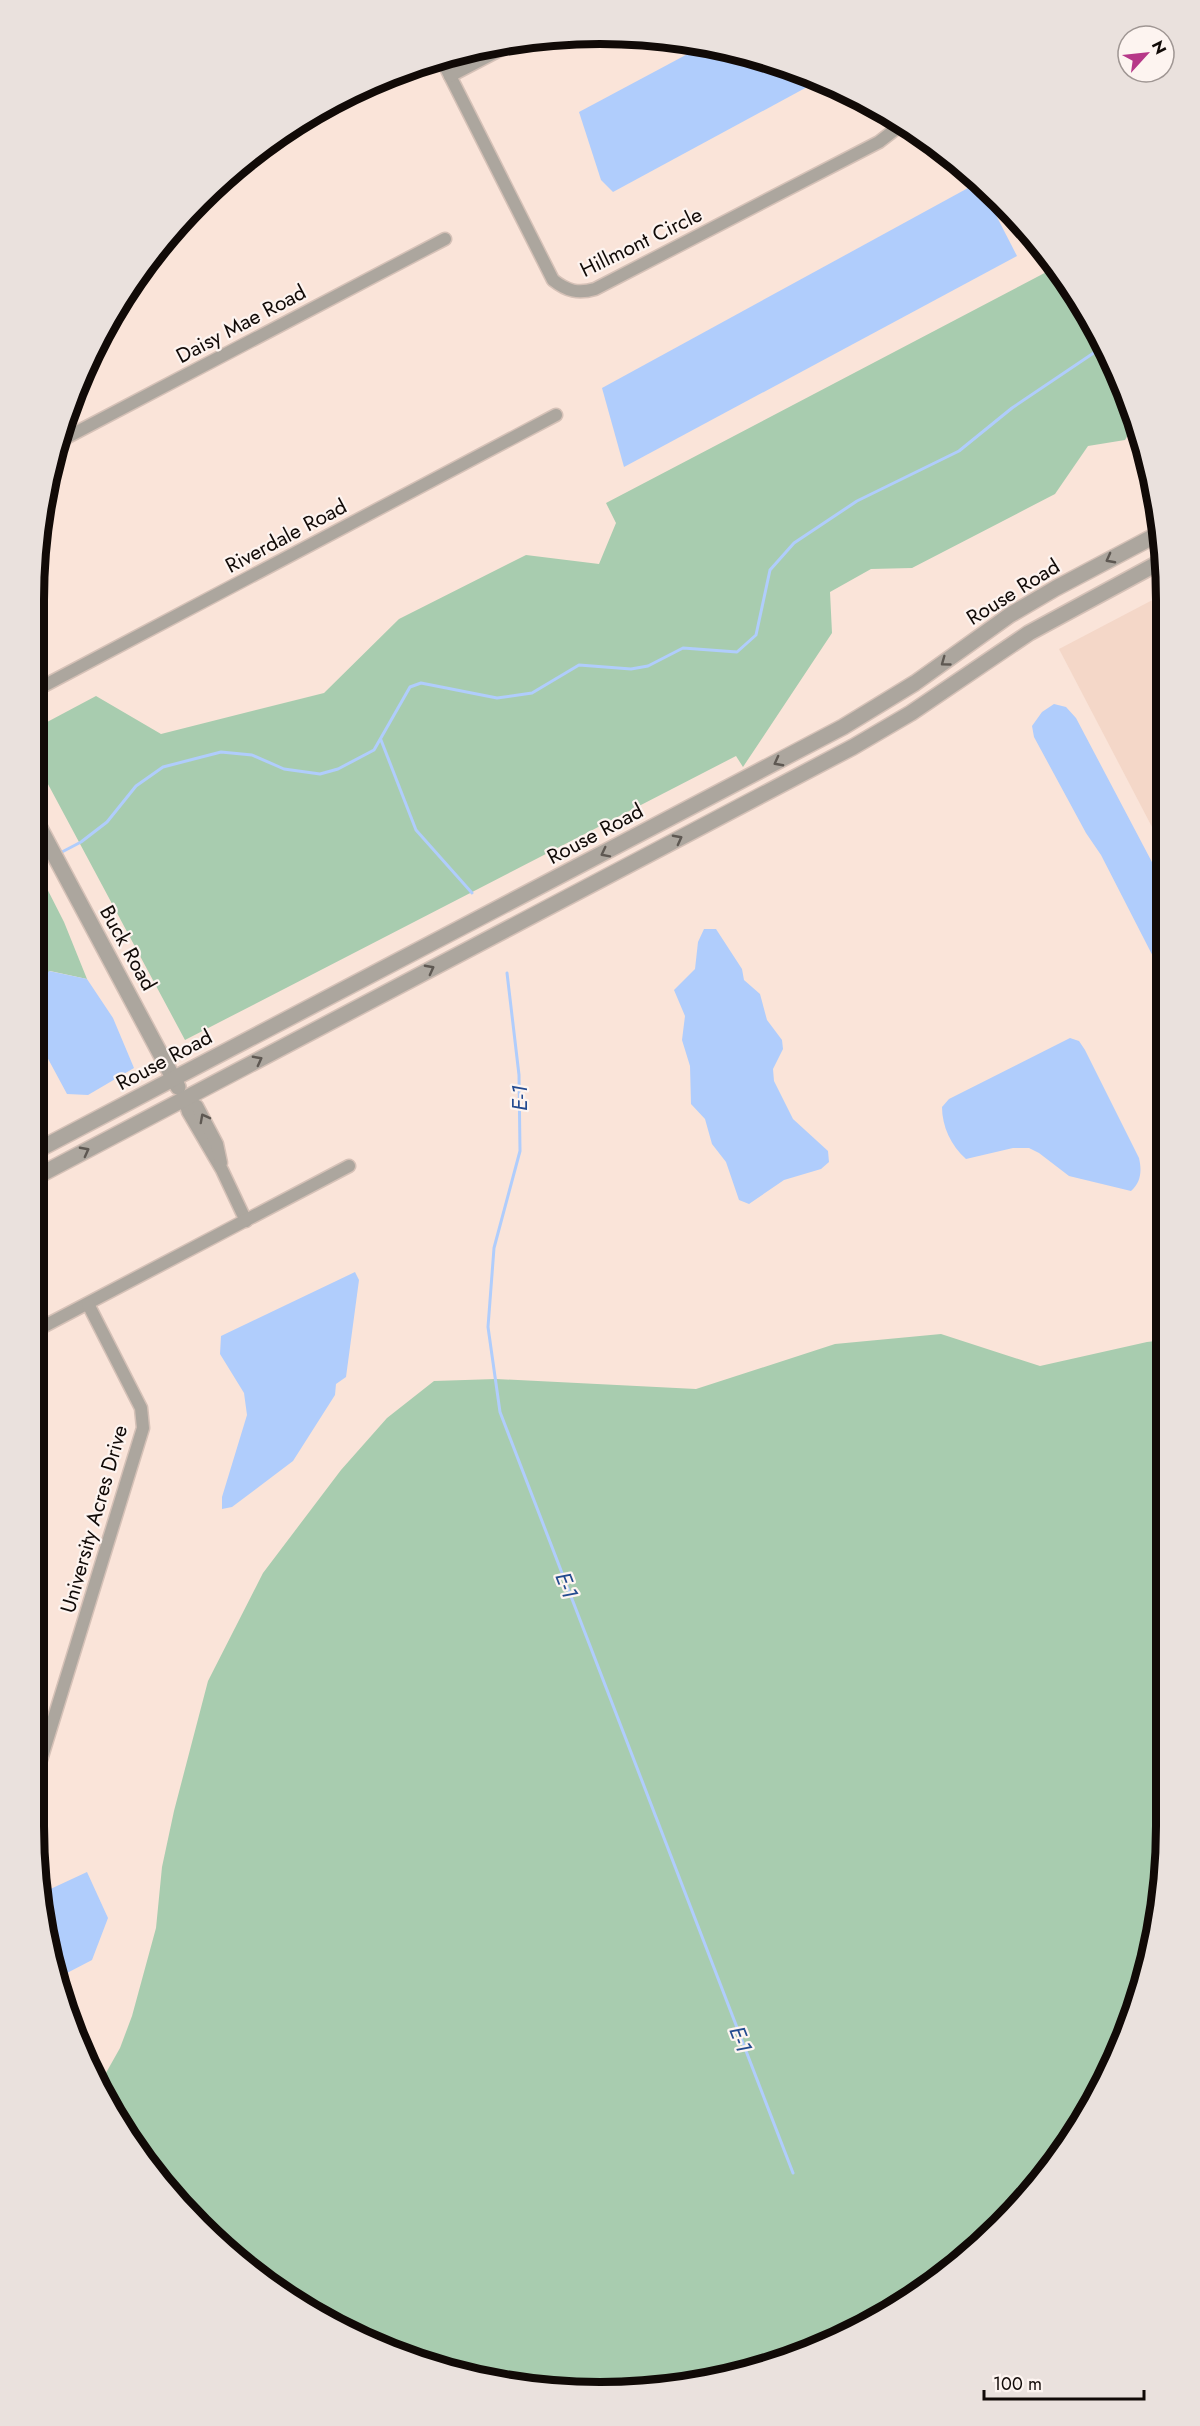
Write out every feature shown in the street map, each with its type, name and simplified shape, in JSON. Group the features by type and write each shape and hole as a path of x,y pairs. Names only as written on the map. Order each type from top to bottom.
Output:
{"street":[{"path":"450,76 493,54"},
{"name":"Hillmont Circle","path":"445,66 553,280 565,290 582,293 595,289 868,147 895,129"},
{"name":"Daisy Mae Road","path":"68,437 445,238"},
{"name":"Riverdale Road","path":"44,686 556,415"},
{"name":"Rouse Road","path":"44,1147 843,727 915,682 1010,615 1153,537"},
{"name":"Rouse Road","path":"44,1173 853,747 910,713 1029,633 1155,565"},
{"path":"843,727 853,747"},
{"name":"Buck Road","path":"44,836 174,1078 188,1112 213,1146 246,1221"},
{"path":"44,1326 349,1166"},
{"name":"University Acres Drive","path":"44,1750 143,1428 141,1408 88,1304"}],"shaded area":[{"path":"1156,598 1156,835 1059,649"}],"green space":[{"path":"1049,271 1082,322 1099,354 1130,431 1125,440 1088,446 1055,494 912,568 871,569 830,592 832,633 743,767 736,756 185,1040 44,777 44,724 96,696 161,734 324,693 399,619 526,555 599,564 616,523 606,503"},
{"path":"44,883 64,922 87,979 50,971 44,980"},
{"path":"941,1334 1040,1366 1156,1341 1155,1862 1152,1899 1138,1970 1114,2039 1099,2072 1063,2135 1042,2165 994,2220 967,2244 939,2268 878,2308 813,2340 779,2353 744,2364 673,2378 600,2382 564,2381 527,2378 456,2364 387,2340 354,2325 291,2289 261,2268 206,2220 158,2165 137,2135 104,2077 120,2048 132,2016 156,1928 162,1867 208,1681 263,1573 341,1470 387,1418 434,1381 496,1379 696,1389 835,1344"}],"water":[{"path":"693,51 744,62 811,85 613,192 601,180 579,112"},
{"path":"972,186 989,202 1017,256 624,467 602,388"},
{"path":"1054,704 1066,707 1076,718 1156,870 1156,962 1101,855 1086,833 1034,737 1032,726 1042,712"},
{"path":"704,929 716,929 742,969 744,980 760,994 767,1020 782,1040 783,1049 773,1069 774,1081 793,1119 828,1151 829,1162 821,1169 784,1180 749,1204 739,1200 726,1162 712,1144 705,1119 691,1104 690,1066 682,1040 685,1016 674,990 695,969 698,942"},
{"path":"49,971 87,979 113,1018 134,1068 88,1095 67,1094 44,1053 44,979"},
{"path":"1070,1038 1079,1041 1085,1050 1139,1158 1140,1176 1131,1191 1069,1176 1029,1148 1013,1148 966,1159 948,1135 942,1107 949,1099"},
{"path":"355,1272 359,1280 346,1377 336,1384 335,1395 293,1461 232,1507 222,1509 222,1497 247,1415 244,1393 220,1354 221,1336"},
{"path":"87,1872 108,1918 92,1960 67,1973 64,1977 54,1935 47,1890"}],"waterway":[{"path":"60,853 81,842 107,822 136,786 163,767 221,752 252,755 284,769 320,774 338,769 374,750 410,687 421,683 497,698 532,693 579,665 631,669 648,666 683,648 737,652 756,635 770,570 794,543 857,501 959,451 1012,408 1097,351"},
{"name":"E-1","path":"381,740 416,830 472,893"},
{"path":"44,861 51,857"},
{"name":"E-1","path":"507,973 519,1075 520,1151 494,1248 488,1327 500,1412 793,2173"}]}
